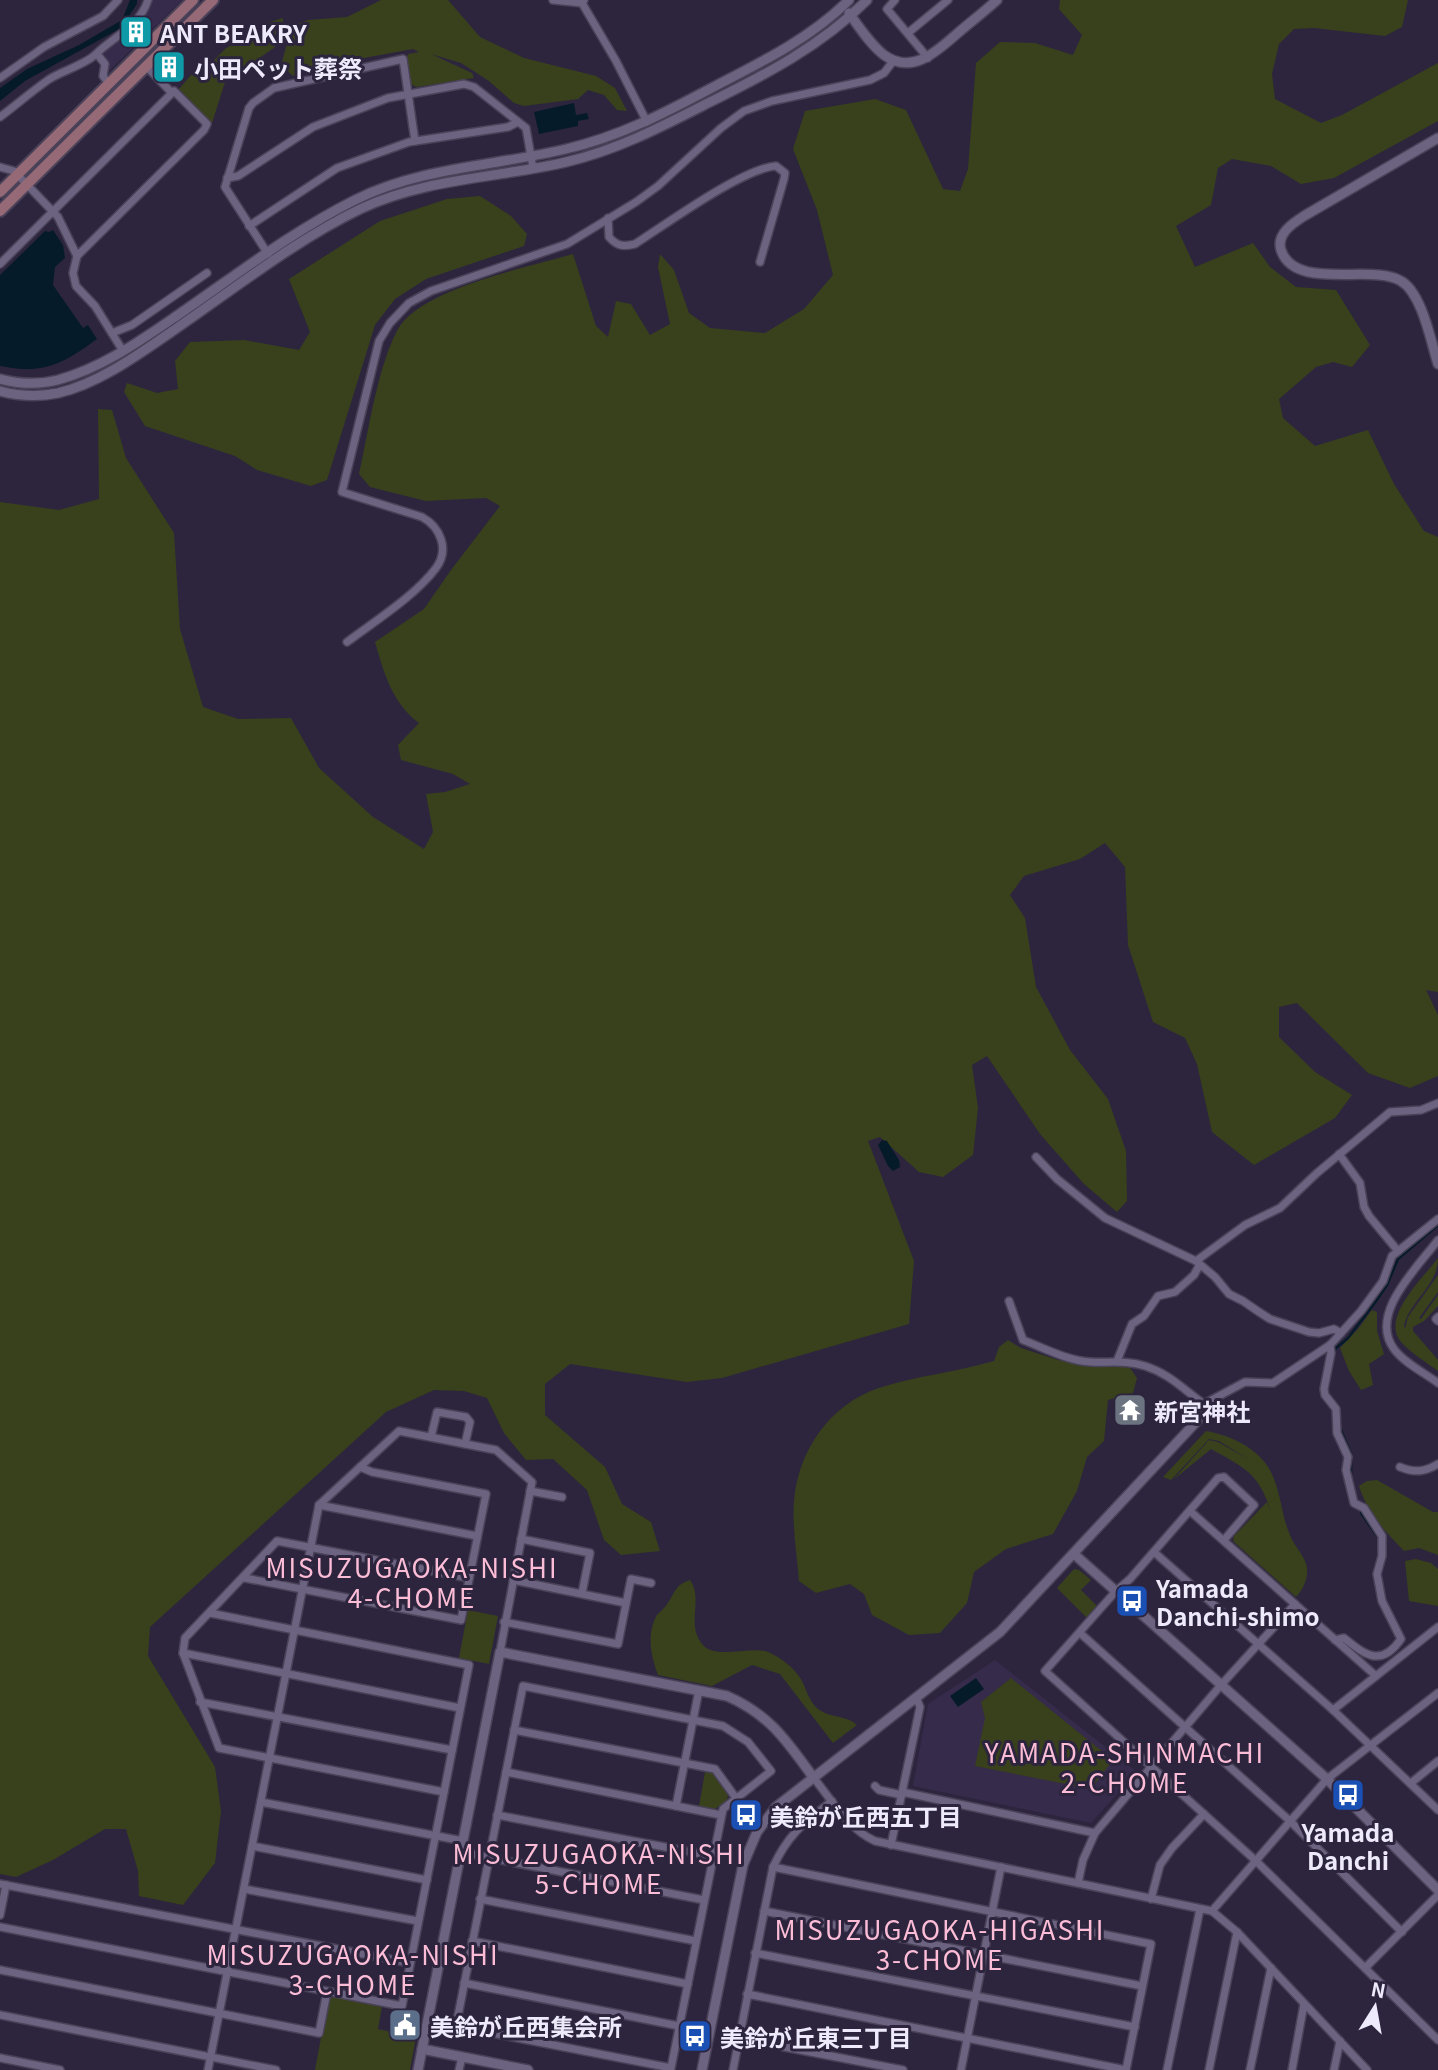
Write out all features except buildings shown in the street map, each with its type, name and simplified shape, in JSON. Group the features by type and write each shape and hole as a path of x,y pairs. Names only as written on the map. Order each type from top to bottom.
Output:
{"main road":[{"path":"0,192 193,0"},
{"path":"0,211 212,0"}],"street":[{"path":"0,78 44,47 103,16 118,0"},
{"path":"0,117 49,79 97,54 136,21 148,0"},
{"path":"553,0 583,2 647,122"},
{"path":"0,391 24,395 58,393 110,372 320,231 379,201 437,184 533,168 601,152 640,138 742,86 826,37 867,0"},
{"path":"895,0 887,9 928,58"},
{"path":"908,33 948,0"},
{"path":"0,379 24,383 55,380 95,366 123,351 315,222 375,190 434,173 598,141 647,122 791,44 820,26 844,2 851,16 877,48 894,60 908,63 928,58 997,0"},
{"path":"97,54 105,64 103,76 109,84"},
{"path":"268,254 226,190 250,106 272,89 403,59 415,141"},
{"path":"347,642 416,588 438,566 442,552 442,539 434,524 422,517 342,492 379,341 390,323 409,303 431,290 567,244 658,186 721,128 744,111 772,101 870,80 884,73 894,60"},
{"path":"123,351 95,306 76,286 73,273 77,256 207,124 146,66"},
{"path":"228,178 238,176 311,128 387,99 471,85 527,130 533,168"},
{"path":"0,264 172,93"},
{"path":"249,226 332,171 415,141 508,127 518,122"},
{"path":"1438,138 1304,216 1290,226 1280,243 1281,250 1290,263 1301,269 1328,274 1391,277 1407,285 1416,297 1438,364"},
{"path":"608,218 609,237 615,244 624,247 635,244 722,189 767,167 775,166 785,173 785,179 760,262"},
{"path":"0,167 18,174 54,211 77,256"},
{"path":"112,333 132,324 207,273"},
{"path":"1117,1361 1132,1324 1144,1316 1158,1296 1175,1292 1194,1275 1198,1263 1245,1225 1280,1208 1390,1112 1421,1110 1438,1103"},
{"path":"1339,1154 1360,1183 1368,1216 1398,1251"},
{"path":"1036,1157 1057,1179 1105,1218 1198,1263 1215,1277 1229,1294 1270,1319 1310,1332 1319,1333 1334,1329 1341,1333"},
{"path":"702,2070 746,1852 766,1818 813,1777 1000,1632 1197,1420 1204,1404 1245,1382 1273,1383 1330,1345 1361,1311 1383,1281 1392,1255 1438,1219"},
{"path":"1438,1240 1390,1304 1386,1320 1387,1335 1395,1351 1438,1384"},
{"path":"1009,1301 1023,1340 1067,1357 1089,1362 1117,1361 1146,1366 1178,1381 1204,1404"},
{"path":"1330,1345 1325,1395 1336,1409 1337,1433 1349,1457 1346,1471 1354,1503 1364,1508 1382,1536 1382,1556 1377,1574 1382,1601 1401,1639 1381,1657 1362,1653 1344,1638 1335,1640"},
{"path":"431,1437 437,1412 466,1417 470,1422 465,1444"},
{"path":"208,2070 319,1505 399,1431 496,1450 532,1482 418,2070"},
{"path":"1400,1467 1419,1472 1438,1464"},
{"path":"244,1577 461,1620 486,1494 372,1472 360,1467"},
{"path":"1224,1540 1254,1505 1224,1477 1218,1478 1045,1671 1255,1860 1438,2040"},
{"path":"530,1491 562,1497"},
{"path":"319,1505 477,1536"},
{"path":"1190,1511 1376,1676"},
{"path":"521,1539 590,1553 582,1593"},
{"path":"444,1792 219,1748 183,1653 185,1638 277,1541 469,1578"},
{"path":"1154,1552 1333,1710 1438,1810"},
{"path":"1074,1554 1327,1779 1438,1890"},
{"path":"504,1622 618,1644 631,1579 651,1583"},
{"path":"513,1580 626,1603"},
{"path":"1078,1883 1083,1860 1095,1833 1147,1775 1185,1726 1295,1604"},
{"path":"0,1927 402,2006 468,1665 210,1613"},
{"path":"1333,1710 1438,1627"},
{"path":"1080,1633 1290,1821 1402,1932"},
{"path":"500,1652 727,1696 761,1714 776,1728 832,1801 864,1836 891,1845 1212,1911 1237,1932 1367,2070"},
{"path":"183,1653 460,1708"},
{"path":"523,1686 694,1719 723,1726 734,1732 748,1742 771,1771 723,1808 671,2068 456,2026 523,1686"},
{"path":"676,1806 699,1690"},
{"path":"1212,1911 1327,1779 1438,1693"},
{"path":"891,1845 920,1707 916,1696"},
{"path":"200,1702 452,1750"},
{"path":"514,1730 715,1769 736,1798"},
{"path":"1411,1783 1438,1761"},
{"path":"506,1772 721,1815"},
{"path":"875,1786 878,1790 1095,1833"},
{"path":"733,2070 773,1867 795,1829 832,1801"},
{"path":"261,1802 463,1841"},
{"path":"1152,1899 1160,1865 1204,1814"},
{"path":"497,1815 712,1856"},
{"path":"252,1846 426,1880"},
{"path":"461,1852 704,1900"},
{"path":"747,1994 1126,2070 1152,1944 773,1867"},
{"path":"961,2070 1001,1867"},
{"path":"0,1915 3,1884 410,1963"},
{"path":"244,1889 418,1921"},
{"path":"1366,1967 1438,1895"},
{"path":"481,1899 696,1941"},
{"path":"1167,2070 1200,1909"},
{"path":"764,1911 1143,1986"},
{"path":"1209,2070 1237,1932"},
{"path":"472,1941 688,1984"},
{"path":"755,1953 1135,2027"},
{"path":"1250,2070 1271,1968"},
{"path":"0,1970 319,2033 327,1992"},
{"path":"464,1983 679,2026"},
{"path":"1292,2070 1304,2004"},
{"path":"0,2015 276,2070"},
{"path":"738,2038 903,2070"},
{"path":"1334,2070 1340,2041"},
{"path":"422,2049 528,2070"},
{"path":"459,2070 462,2057"},
{"path":"0,2058 60,2070"}],"shaded area":[{"path":"150,0 182,0 106,74 109,63 100,51 123,35"},
{"path":"995,1660 1137,1772 1091,1823 913,1786 928,1704"}],"green space":[{"path":"381,0 448,0 480,37 524,58 596,76 615,88 627,111 617,110 604,95 588,90 578,99 524,106 514,103 489,81 461,63 431,54 472,73 474,78 416,87 411,84 407,57 408,54 419,52 413,49 320,66 293,76 281,65 292,26 308,20 347,17"},
{"path":"1060,0 1408,0 1402,27 1385,36 1314,28 1294,29 1279,44 1272,74 1275,99 1321,123 1342,115 1438,63 1438,121 1334,178 1301,184 1271,166 1232,159 1218,168 1211,205 1176,226 1195,267 1253,243 1270,267 1296,287 1336,290 1370,345 1352,367 1333,362 1316,367 1279,399 1283,418 1315,446 1368,430 1394,484 1424,531 1438,537 1438,992 1426,990 1438,1015 1438,1076 1410,1088 1368,1073 1297,1003 1279,1007 1279,1037 1315,1072 1352,1095 1335,1118 1254,1165 1212,1132 1197,1064 1185,1038 1153,1022 1128,945 1125,867 1105,843 1080,859 1024,876 1010,895 1025,918 1036,987 1070,1050 1108,1099 1126,1151 1127,1201 1117,1212 1084,1184 1040,1134 987,1056 972,1065 978,1108 973,1155 943,1177 919,1172 880,1137 868,1141 914,1261 909,1324 722,1378 687,1382 570,1364 545,1384 545,1415 605,1467 622,1504 651,1522 660,1551 621,1555 604,1540 587,1490 553,1459 526,1460 504,1433 487,1398 464,1391 434,1390 386,1412 150,1627 148,1656 215,1767 221,1811 215,1863 183,1905 139,1896 138,1871 126,1829 105,1829 53,1860 16,1877 0,1874 0,502 59,510 99,499 98,409 112,410 126,458 174,533 180,629 203,707 238,719 291,718 319,768 373,817 424,849 433,832 426,794 445,792 470,784 453,774 401,760 398,745 419,723 396,697 375,642 424,609 500,506 486,498 426,501 370,487 359,474 379,380 398,329 410,315 428,302 451,291 573,254 596,326 608,337 616,301 631,304 650,335 670,324 658,267 660,254 674,270 689,313 710,328 765,333 804,309 833,275 817,210 793,149 805,111 875,99 906,110 943,189 960,191 968,169 976,63 1000,42 1035,43 1073,55 1082,35 1059,9"},
{"path":"283,18 283,28 279,28 275,47 225,82 212,123 179,89 192,74 204,70 226,48 261,32 270,22"},
{"path":"480,196 511,216 527,234 524,246 426,279 395,299 375,325 327,480 311,486 257,470 235,456 145,426 124,392 127,383 157,393 178,389 175,361 190,342 244,340 299,350 310,332 289,279 380,221 447,199"},
{"path":"1438,1258 1434,1276 1407,1316 1404,1325 1405,1329 1408,1317 1438,1275 1438,1292 1419,1318 1421,1319 1438,1295 1438,1306 1424,1321 1413,1327 1413,1331 1438,1360 1438,1371 1402,1343 1396,1333 1396,1322 1406,1299"},
{"path":"1372,1310 1377,1312 1377,1331 1384,1354 1369,1364 1373,1385 1361,1390 1349,1371 1340,1348"},
{"path":"1008,1340 1021,1348 1058,1360 1130,1368 1137,1378 1133,1393 1108,1400 1104,1441 1087,1457 1077,1491 1053,1534 1006,1549 974,1572 967,1603 940,1633 909,1635 872,1615 864,1594 850,1584 816,1593 799,1581 794,1521 797,1482 810,1447 832,1418 861,1395 879,1388 994,1361 999,1347"},
{"path":"1206,1431 1247,1446 1271,1472 1287,1526 1307,1568 1304,1584 1296,1597 1233,1541 1234,1536 1267,1502 1271,1512 1266,1499 1261,1488 1249,1473 1211,1449 1173,1480 1209,1440 1218,1442 1250,1460 1219,1441 1209,1439 1171,1480 1163,1477"},
{"path":"1377,1480 1433,1512 1438,1512 1438,1555 1419,1548 1404,1551 1383,1529 1367,1505 1359,1486 1367,1481"},
{"path":"1416,1559 1431,1563 1438,1569 1438,1606 1409,1601 1405,1561"},
{"path":"1074,1569 1091,1580 1081,1590 1098,1607 1087,1618 1057,1588"},
{"path":"690,1580 695,1595 695,1629 703,1645 715,1651 758,1650 775,1656 799,1676 818,1709 857,1725 833,1743 780,1674 752,1665 712,1686 658,1675 651,1645 654,1622 679,1586"},
{"path":"468,1610 498,1616 489,1664 459,1658"},
{"path":"1011,1678 1113,1760 1091,1789 975,1766 985,1718 981,1702"},
{"path":"705,1772 713,1773 728,1794 727,1800 715,1809 699,1806"},
{"path":"335,1996 382,2006 378,2029 416,2037 410,2070 315,2070 328,2000"}],"water":[{"path":"130,0 137,0 137,4 121,28 25,81 0,101 0,88 27,69 79,45 122,20"},
{"path":"574,103 576,115 587,113 589,119 578,121 578,126 539,134 534,112"},
{"path":"53,230 63,245 65,258 55,267 53,285 83,328 88,325 97,339 74,355 52,365 29,369 0,366 0,275 45,231"},
{"path":"882,1140 887,1141 899,1160 900,1167 893,1171 878,1145"},
{"path":"976,1678 984,1689 958,1707 950,1696"}],"waterway":[{"path":"1334,1353 1387,1285 1398,1259 1438,1225"},
{"path":"1338,1408 1340,1422"},
{"path":"1340,1428 1351,1454 1351,1475"},
{"path":"1361,1513 1379,1539"}],"place":[{"name":"ANT BEAKRY","path":"136,32"},
{"name":"小田ペット葬祭","path":"169,67"},
{"name":"新宮神社","path":"1130,1410"},
{"name":"Yamada Danchi-shimo","path":"1132,1601"},
{"name":"Yamada Danchi","path":"1348,1795"},
{"name":"美鈴が丘西五丁目","path":"746,1815"},
{"name":"美鈴が丘西集会所","path":"405,2025"},
{"name":"美鈴が丘東三丁目","path":"695,2036"}],"district":[{"name":"MISUZUGAOKA-NISHI 4-CHOME","path":"412,1581"},
{"name":"YAMADA-SHINMACHI 2-CHOME","path":"1125,1766"},
{"name":"MISUZUGAOKA-NISHI 5-CHOME","path":"599,1867"},
{"name":"MISUZUGAOKA-HIGASHI 3-CHOME","path":"940,1943"},
{"name":"MISUZUGAOKA-NISHI 3-CHOME","path":"353,1968"}]}
